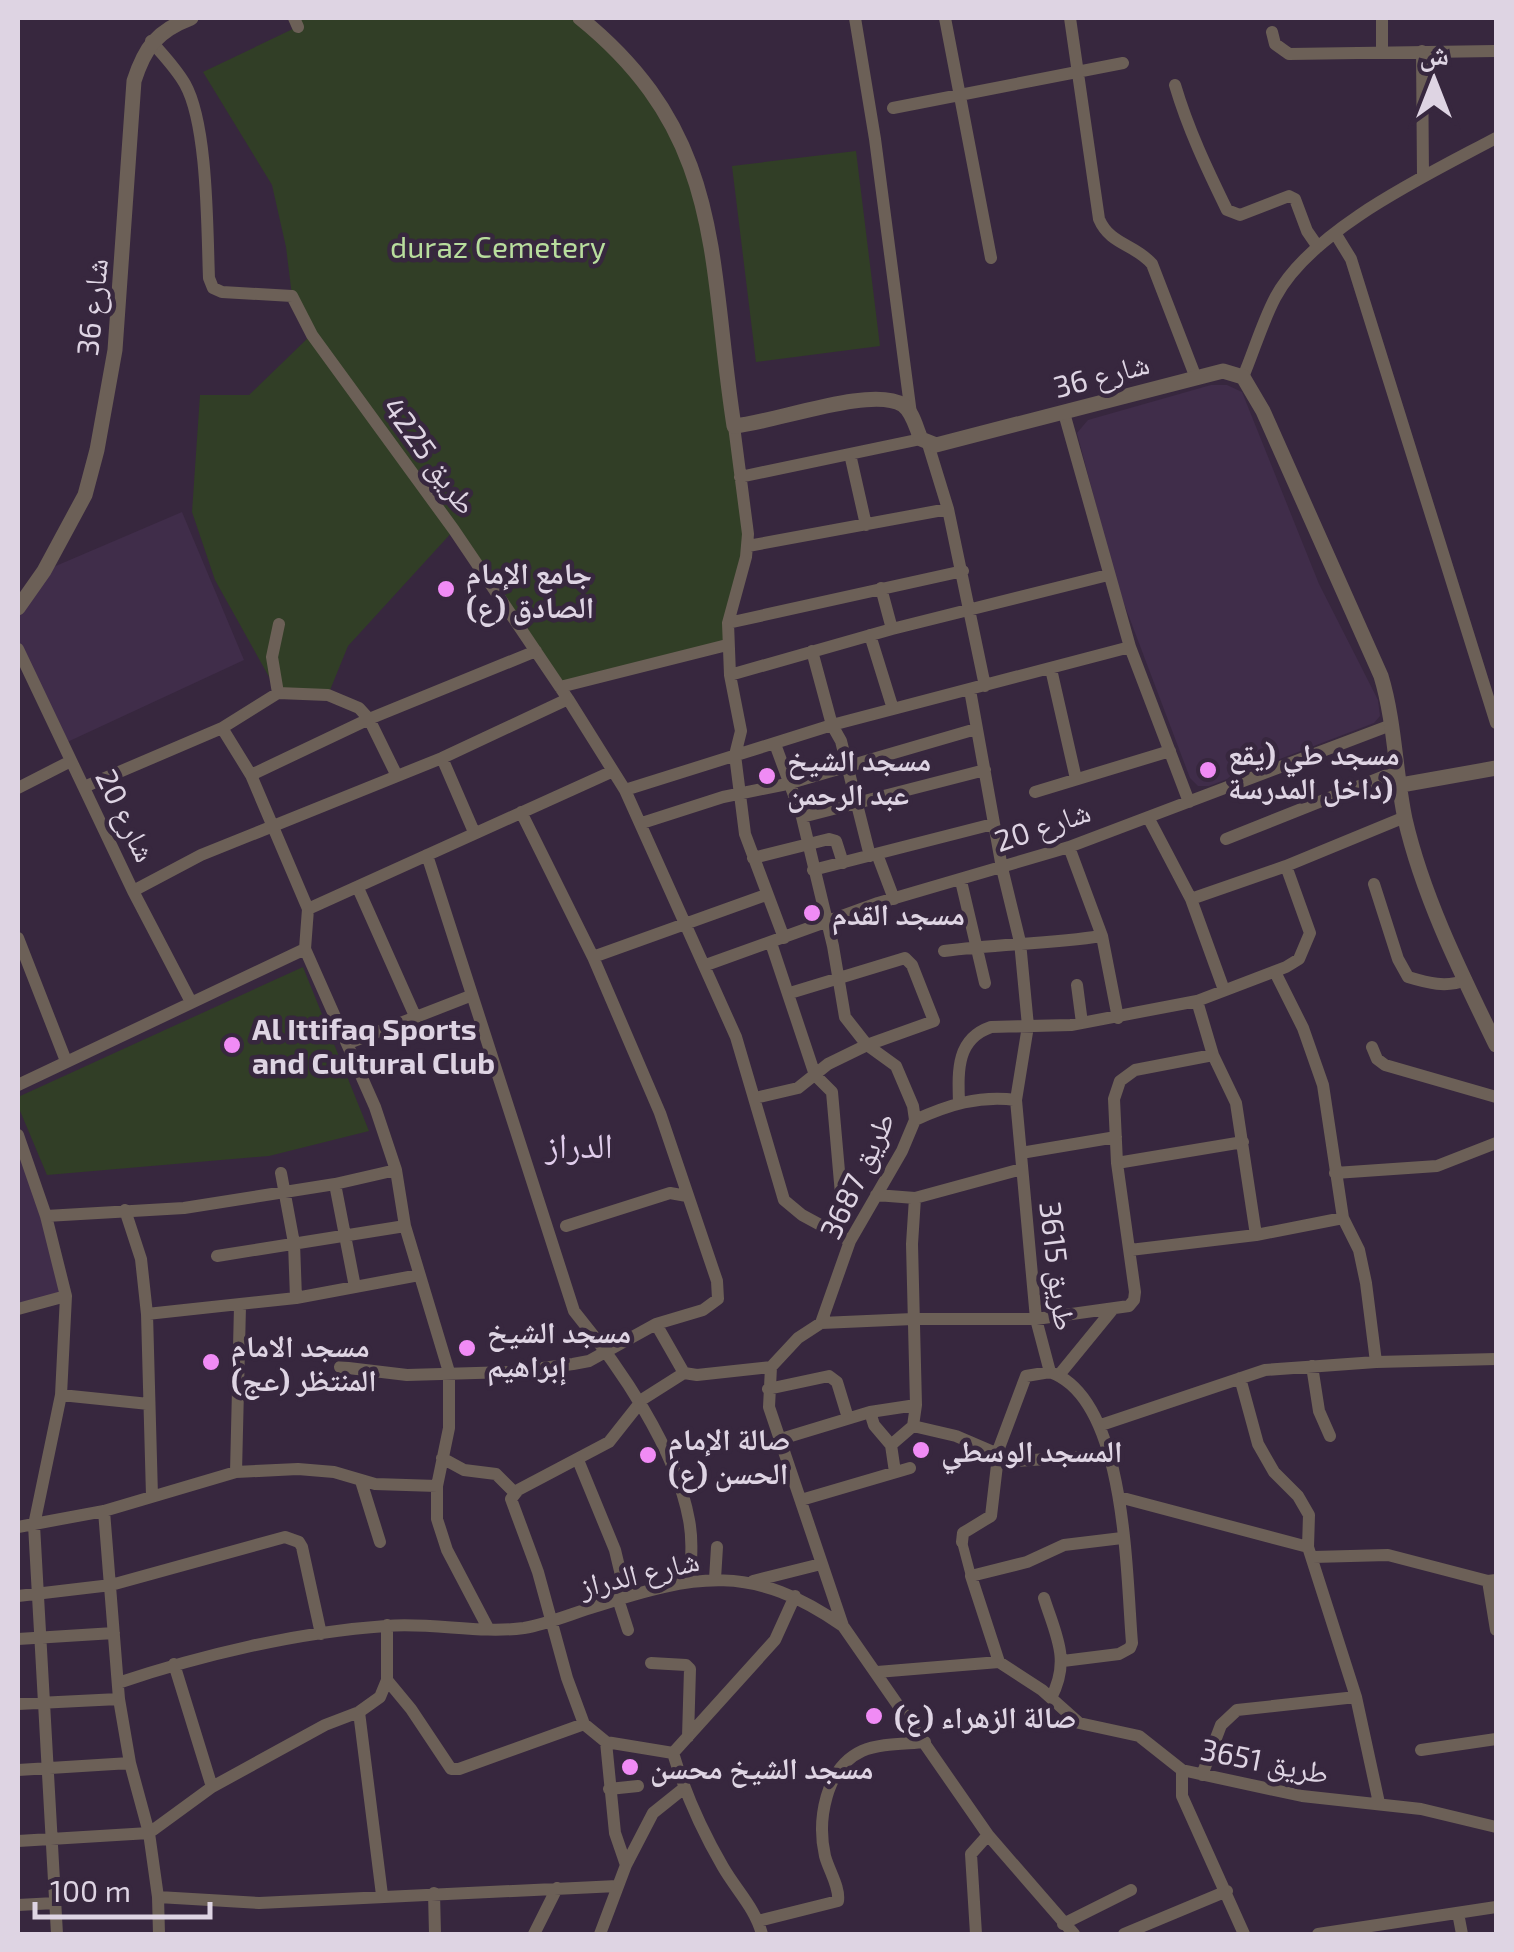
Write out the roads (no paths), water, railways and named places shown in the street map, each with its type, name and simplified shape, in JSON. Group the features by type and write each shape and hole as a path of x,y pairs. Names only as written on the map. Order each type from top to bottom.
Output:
{"street":[{"name":"شارع 36","path":"18,608 44,571 85,495 97,450 115,350 134,80 160,24 190,18"},
{"path":"580,18 624,57 653,93 677,132 696,181 719,286 748,546 728,623 727,645 741,731 735,755 739,794 745,834 766,895 790,994 816,1075 832,1092 841,1194"},
{"path":"855,18 911,414"},
{"path":"945,18 991,258"},
{"path":"1070,18 1102,226 1111,238 1143,254 1152,264 1196,378"},
{"path":"1382,18 1382,50"},
{"path":"1272,32 1275,44 1289,54 1496,51"},
{"name":"طريق 4225","path":"151,41 176,70 192,101 204,174 209,278 214,288 222,292 292,296 312,334 536,651 642,823 736,1037 784,1200 850,1240"},
{"path":"1422,50 1423,177"},
{"path":"894,108 1124,63"},
{"path":"1175,85 1190,134 1227,210 1240,215 1289,196 1296,199 1307,231 1318,247"},
{"path":"1496,138 1423,177 1318,247 1276,296 1244,376 1264,411 1381,676 1405,817 1426,888 1496,1045"},
{"path":"1334,233 1351,259 1496,722"},
{"name":"شارع 36","path":"924,442 952,443 1223,371 1244,376"},
{"path":"734,426 759,424 849,401 886,399 904,405 924,442 948,509 985,686"},
{"path":"1064,413 1130,647 1189,802"},
{"path":"740,478 924,442"},
{"path":"850,454 866,526"},
{"path":"748,546 948,509"},
{"path":"728,623 963,571"},
{"path":"730,676 892,629 1108,575"},
{"path":"881,588 892,629"},
{"path":"278,693 272,657 279,624"},
{"path":"870,635 893,709"},
{"path":"133,891 201,855 442,758 564,693 727,645"},
{"path":"624,790 832,726 1130,647"},
{"name":"شارع 20","path":"18,649 190,1002"},
{"path":"251,775 369,718 536,651"},
{"path":"812,651 874,855 894,899"},
{"path":"1051,669 1076,779"},
{"name":"طريق 3615","path":"970,690 993,824 1020,942 1028,1026 1016,1100 1036,1318 1054,1373 1081,1396 1101,1425 1112,1455 1119,1497 1130,1648 1119,1654 1063,1661"},
{"path":"84,787 222,728 278,693 342,699 369,718 397,776"},
{"name":"شارع 20","path":"706,965 894,899 1069,848 1392,725"},
{"path":"222,728 251,775 308,909 305,949 349,1042 396,1170 405,1226 449,1372 449,1428 436,1486 438,1518 446,1550 488,1628"},
{"path":"642,823 686,807 787,784 976,729"},
{"name":"طريق 3687","path":"774,744 802,817 848,1024 867,1045 896,1066 913,1106 914,1120 902,1151 850,1240 821,1323"},
{"path":"1035,792 1170,751"},
{"path":"442,758 474,832"},
{"path":"18,788 71,761"},
{"path":"1226,839 1400,778 1496,768"},
{"path":"802,817 985,770"},
{"path":"308,909 612,772"},
{"path":"340,1367 390,1375 512,1372 573,1364 607,1351 656,1324 703,1310 718,1299 717,1281 660,1113 594,956 520,812"},
{"path":"1191,898 1286,866 1405,817"},
{"path":"1149,819 1191,898 1224,990"},
{"path":"813,870 993,824"},
{"path":"753,858 834,840 843,862"},
{"path":"1069,848 1102,936 1118,1018"},
{"path":"427,855 574,1311 607,1351 639,1403 685,1504 691,1540 690,1582"},
{"path":"960,1102 960,1057 979,1031 991,1027 1082,1023 1197,1001 1299,959 1310,933 1286,866"},
{"path":"960,881 985,983"},
{"path":"1374,884 1398,960 1408,978 1454,985 1466,980"},
{"path":"358,888 415,1016"},
{"path":"594,956 766,895"},
{"path":"944,951 1020,942 1040,945 1102,936"},
{"path":"18,939 66,1061"},
{"path":"18,1085 305,949"},
{"path":"755,1098 798,1088 828,1064 934,1021 912,965 905,958 790,994"},
{"path":"1275,972 1303,1028 1323,1085 1343,1218 1359,1250 1376,1362"},
{"path":"1077,985 1082,1023"},
{"path":"349,1042 470,996"},
{"path":"1197,1001 1213,1055 1234,1094 1256,1235"},
{"path":"1372,1047 1385,1065 1496,1097"},
{"path":"842,1626 769,1407 771,1367 798,1338 821,1323 1036,1318 1128,1306 1136,1296 1118,1163 1115,1092 1124,1076 1141,1068 1213,1055"},
{"path":"914,1120 960,1102 987,1098 1016,1100"},
{"path":"18,1134 46,1216 66,1296 61,1395 34,1525 58,1934"},
{"path":"1021,1153 1116,1137"},
{"path":"1118,1163 1242,1142"},
{"path":"1336,1173 1437,1166 1496,1142"},
{"path":"46,1216 184,1208 335,1184 396,1170"},
{"path":"876,1195 916,1198 1022,1170"},
{"path":"282,1173 294,1243 296,1298"},
{"path":"335,1184 355,1288"},
{"path":"566,1226 670,1194 687,1196"},
{"path":"891,1444 913,1426 916,1405 916,1198"},
{"path":"125,1210 141,1260 148,1314 152,1496"},
{"path":"1130,1250 1256,1235 1343,1218"},
{"path":"217,1256 405,1226"},
{"path":"148,1314 296,1298 418,1275"},
{"path":"18,1308 66,1296"},
{"path":"236,1472 240,1306"},
{"path":"876,1672 999,1662 962,1542 966,1530 991,1516 1006,1424 1026,1376 1054,1373 1114,1309"},
{"path":"656,1324 684,1373"},
{"path":"1101,1425 1264,1370 1496,1359"},
{"path":"1312,1366 1320,1411 1330,1436"},
{"path":"512,1494 618,1434 639,1403 684,1373 771,1367"},
{"path":"768,1389 832,1377 848,1418"},
{"path":"1240,1378 1258,1444 1274,1472 1304,1504 1309,1515 1310,1552 1356,1696 1379,1803"},
{"path":"61,1395 149,1404"},
{"path":"781,1439 870,1412 916,1405"},
{"path":"870,1412 874,1426 891,1444 895,1472"},
{"path":"913,1426 956,1436 998,1458 1112,1455"},
{"path":"442,1458 464,1470 496,1474 512,1494 584,1724 606,1742 673,1753"},
{"path":"578,1460 615,1550 628,1630"},
{"path":"800,1500 910,1468"},
{"path":"18,1527 104,1512 236,1472 334,1472 394,1486 436,1486"},
{"path":"361,1481 380,1542"},
{"path":"1119,1497 1310,1552 1388,1554 1492,1580 1496,1630"},
{"path":"104,1512 118,1699 149,1833 159,1934"},
{"path":"18,1596 111,1585 278,1538 293,1538 302,1548 321,1634"},
{"path":"971,1576 1027,1562 1064,1545 1122,1538"},
{"path":"714,1580 716,1547"},
{"path":"750,1582 821,1564"},
{"name":"شارع الدراز","path":"118,1683 174,1664 321,1634 387,1626 526,1628 690,1582 750,1582 776,1588 842,1626 988,1835 1074,1934"},
{"path":"673,1753 776,1640 795,1596"},
{"path":"1044,1598 1063,1661 1062,1675 1052,1698"},
{"path":"18,1841 149,1833 212,1787 325,1725 359,1712 380,1697 386,1680 387,1626"},
{"path":"18,1639 114,1634"},
{"name":"طريق 3651","path":"999,1662 1052,1698 1080,1724 1139,1736 1182,1770 1302,1796 1421,1809 1496,1827"},
{"path":"651,1663 686,1665 690,1669 688,1737"},
{"path":"174,1664 212,1787"},
{"path":"386,1680 451,1768 458,1769 584,1724"},
{"path":"1202,1775 1221,1725 1237,1710 1356,1696"},
{"path":"18,1704 118,1699"},
{"path":"359,1712 382,1895"},
{"path":"1420,1750 1496,1740"},
{"path":"606,1742 614,1832 626,1865"},
{"path":"673,1753 684,1790 724,1870 760,1928 836,1903 839,1892 829,1871 821,1834 822,1812 830,1789 850,1758 862,1751 925,1742"},
{"path":"18,1770 130,1763"},
{"path":"1182,1770 1182,1796 1226,1891 1241,1934"},
{"path":"609,1789 638,1786"},
{"path":"600,1934 626,1865 653,1814 684,1790"},
{"path":"976,1934 971,1854 988,1835"},
{"path":"158,1897 259,1903 617,1886"},
{"path":"534,1934 557,1888"},
{"path":"1063,1924 1131,1890"},
{"path":"1124,1934 1226,1891"},
{"path":"434,1893 434,1934"},
{"path":"18,1905 55,1904"},
{"path":"1318,1934 1496,1907"},
{"path":"1458,1913 1462,1934"}],"place":[{"name":"جامع الإمام الصادق (ع)","path":"446,589"},
{"name":"مسجد طي (يقع داخل المدرسة)","path":"1208,770"},
{"name":"مسجد الشيخ عبد الرحمن","path":"767,776"},
{"name":"مسجد القدم","path":"812,913"},
{"name":"Al Ittifaq Sports and Cultural Club","path":"232,1045"},
{"name":"مسجد الشيخ إبراهيم","path":"467,1348"},
{"name":"مسجد الامام المنتظر (عج)","path":"211,1362"},
{"name":"المسجد الوسطي","path":"921,1450"},
{"name":"صالة الإمام الحسن (ع)","path":"648,1455"},
{"name":"(ع) صالة الزهراء","path":"874,1716"},
{"name":"مسجد الشيخ محسن","path":"630,1767"}],"district":[{"name":"الدراز","path":"579,1144"}],"park label":[{"name":"duraz Cemetery","path":"498,246"}]}
